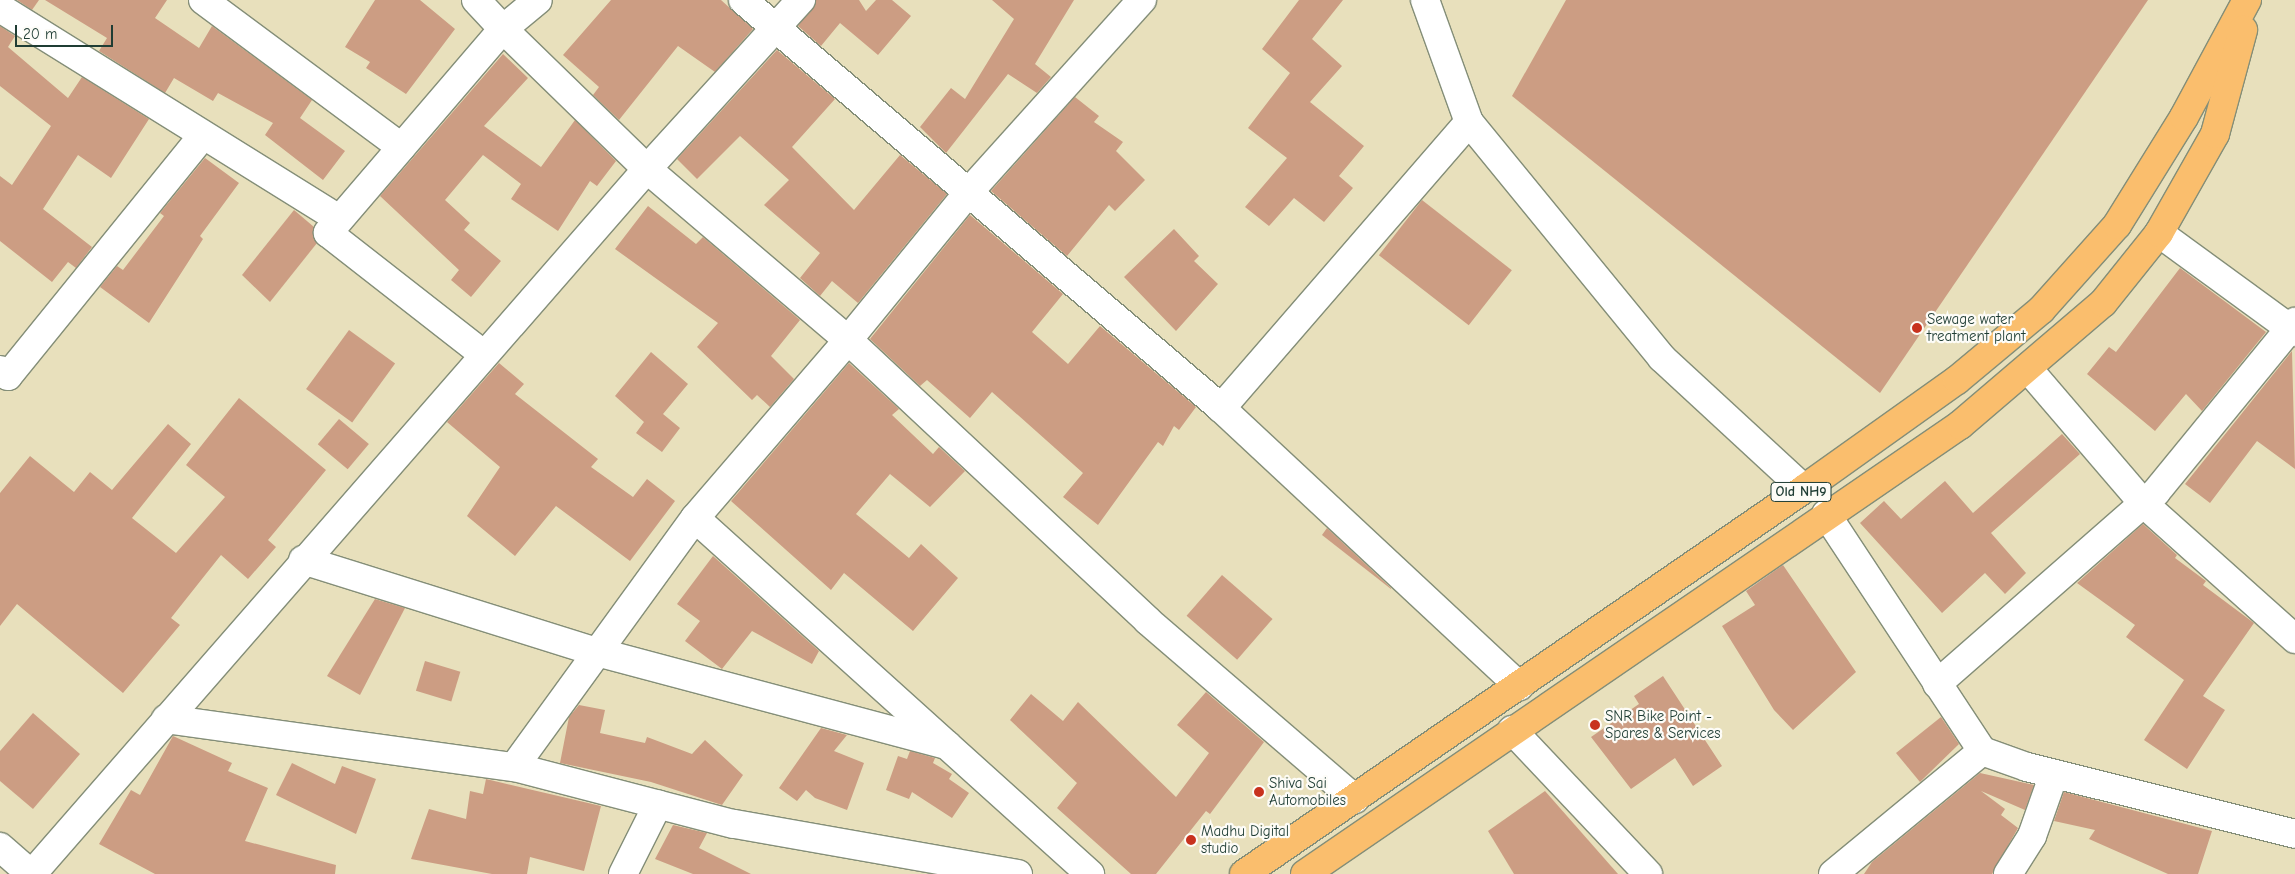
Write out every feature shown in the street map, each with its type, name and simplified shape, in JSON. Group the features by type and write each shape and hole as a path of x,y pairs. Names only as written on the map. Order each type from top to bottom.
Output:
{"main road":[{"name":"Old NH9","path":"1244,874 1804,490 1957,380 2042,310 2117,225 2184,117 2247,0"},
{"name":"Old NH9","path":"1305,874 1826,514 1960,425 2029,370 2103,303 2159,232 2215,134 2251,0"}],"street":[{"path":"203,0 402,147"},
{"path":"476,0 503,29 647,169 848,340 1148,621 1356,799"},
{"path":"483,354 328,233 503,29 538,0"},
{"path":"743,0 1221,408 1519,686"},
{"path":"0,847 32,874 483,354 647,169 801,0"},
{"path":"514,767 695,518 848,340 968,193 1142,0"},
{"path":"1425,0 1469,122 1662,358 1804,490"},
{"path":"0,8 339,219"},
{"path":"1221,408 1469,122"},
{"path":"3,377 204,134"},
{"path":"1938,684 2143,503 2293,327 2159,232"},
{"path":"2029,370 2143,503 2295,639"},
{"path":"1826,514 1982,751 2054,774 2295,834"},
{"path":"695,518 1090,874"},
{"path":"303,560 597,652 946,745"},
{"path":"166,719 514,767 734,824 1018,874"},
{"path":"1512,730 1648,874"},
{"path":"1833,874 1982,751"},
{"path":"2008,874 2032,836 2054,774"},
{"path":"623,874 658,804"}],"building":[{"path":"17,0 39,0 32,10"},
{"path":"45,0 167,0 155,18 199,48 212,26 312,100 300,118 345,151 323,180 265,135 273,123 218,93 213,101 174,78 165,93 99,51 107,38"},
{"path":"375,0 420,0 455,29 406,94 366,68 370,62 345,47"},
{"path":"611,0 721,0 753,29 715,72 678,46 619,120 593,95 599,87 563,55"},
{"path":"816,0 859,0 866,11 876,0 892,0 911,16 878,55 840,23 821,46 798,26"},
{"path":"992,0 1074,0 1035,64 1051,77 1037,93 1008,74 946,153 920,127 951,88 965,99 1014,19"},
{"path":"1299,0 1343,0 1312,39 1342,66 1310,102 1364,146 1339,176 1353,188 1324,222 1294,198 1269,226 1245,207 1287,158 1248,128 1290,73 1262,49"},
{"path":"1566,0 2148,0 1880,393 1512,96"},
{"path":"0,26 15,36 8,47 68,98 82,77 149,119 111,178 78,155 43,209 92,247 76,268 68,262 52,282 0,241 0,176 12,185 51,126 0,86"},
{"path":"777,50 835,99 792,147 854,210 900,155 947,194 858,303 832,281 820,296 800,278 820,253 764,205 789,180 740,136 697,179 677,159"},
{"path":"503,54 528,78 484,126 541,167 575,120 616,161 597,186 590,181 558,231 511,199 521,184 483,155 445,200 470,223 464,230 501,261 471,297 451,280 459,270 380,196"},
{"path":"1075,97 1099,116 1094,122 1123,142 1116,151 1145,180 1115,211 1109,205 1067,256 991,191"},
{"path":"205,158 239,183 200,236 203,239 149,323 100,287 117,266 123,270 164,216 160,213"},
{"path":"1422,200 1512,270 1469,325 1379,255"},
{"path":"648,206 696,244 703,237 800,320 771,356 794,379 770,407 757,395 752,400 697,347 718,323 615,249"},
{"path":"294,210 314,227 317,243 270,302 242,275"},
{"path":"970,215 1063,294 1032,332 1068,364 1100,326 1196,407 1179,430 1174,426 1163,446 1158,442 1098,525 1063,497 1083,473 992,392 970,418 927,380 920,386 870,339"},
{"path":"1174,229 1199,256 1194,261 1218,284 1176,331 1124,277"},
{"path":"2180,268 2266,332 2202,411 2186,394 2155,431 2087,374 2109,347 2116,352"},
{"path":"349,330 395,364 352,423 306,389"},
{"path":"2292,351 2295,469 2257,441 2210,503 2185,484"},
{"path":"651,352 688,384 663,414 680,428 662,452 636,433 644,422 615,396"},
{"path":"499,363 524,384 515,394 598,459 591,467 633,497 647,479 675,501 630,561 556,506 515,556 467,516 500,467 447,422"},
{"path":"849,363 899,409 892,415 933,454 939,447 965,471 930,507 890,474 856,514 909,558 921,544 958,578 913,631 844,573 831,590 731,501"},
{"path":"239,398 326,470 268,540 276,547 248,579 221,555 171,618 180,625 123,693 17,604 0,626 0,493 30,456 74,492 90,472 112,490 168,424 191,444 132,518 176,553 225,497 186,465"},
{"path":"339,419 369,444 348,469 318,444"},
{"path":"2062,434 2080,454 1991,533 2026,573 2005,594 1985,573 1942,613 1860,523 1884,501 1901,519 1945,481 1973,513"},
{"path":"2143,524 2177,555 2175,558 2206,581 2203,585 2254,623 2203,696 2225,710 2187,769 2144,740 2184,680 2126,637 2135,625 2077,583"},
{"path":"1327,528 1391,588 1391,589 1322,535"},
{"path":"713,556 819,651 812,664 752,631 722,669 685,641 700,621 677,604"},
{"path":"1783,565 1856,672 1793,730 1774,710 1722,626 1755,605 1746,591"},
{"path":"1222,575 1273,619 1237,660 1187,616"},
{"path":"375,599 405,608 360,695 327,676"},
{"path":"425,661 460,672 451,701 416,691"},
{"path":"1663,676 1722,766 1693,786 1675,758 1631,789 1591,737 1639,704 1634,696"},
{"path":"1206,692 1264,742 1210,814 1206,811 1156,874 1131,874 1057,808 1077,783 1010,720 1031,694 1063,721 1078,702 1176,797 1209,753 1177,725"},
{"path":"579,705 605,710 600,733 645,743 647,737 692,754 705,740 743,775 722,805 651,782 560,763 569,717"},
{"path":"33,713 80,754 33,809 0,781 0,751"},
{"path":"1941,717 1959,744 1920,782 1896,753"},
{"path":"821,728 847,735 834,751 864,763 847,810 815,798 806,790 797,801 779,788"},
{"path":"173,736 232,763 228,771 268,788 245,841 336,865 335,874 155,874 99,844 131,790 140,795"},
{"path":"910,751 935,758 933,763 952,774 949,779 969,793 952,818 912,792 909,799 886,790 898,756 907,759"},
{"path":"292,763 335,784 342,766 376,779 356,834 276,795"},
{"path":"1980,773 2034,785 2025,810 1981,791 2005,809 2001,815 2018,828 1992,874 1864,874 1872,862"},
{"path":"486,779 601,806 584,871 530,857 527,874 492,874 411,859 429,809 466,819 470,791 483,794"},
{"path":"1545,791 1618,874 1514,874 1488,831"},
{"path":"2064,792 2212,831 2198,874 2168,874 2089,839 2095,830 2054,821"},
{"path":"673,825 707,833 699,848 751,874 693,874 655,859"}],"place":[{"name":"Sewage water treatment plant","path":"1917,328"},
{"name":"SNR Bike Point - Spares & Services","path":"1595,725"},
{"name":"Shiva Sai Automobiles","path":"1259,792"},
{"name":"Madhu Digital studio","path":"1191,840"}]}
